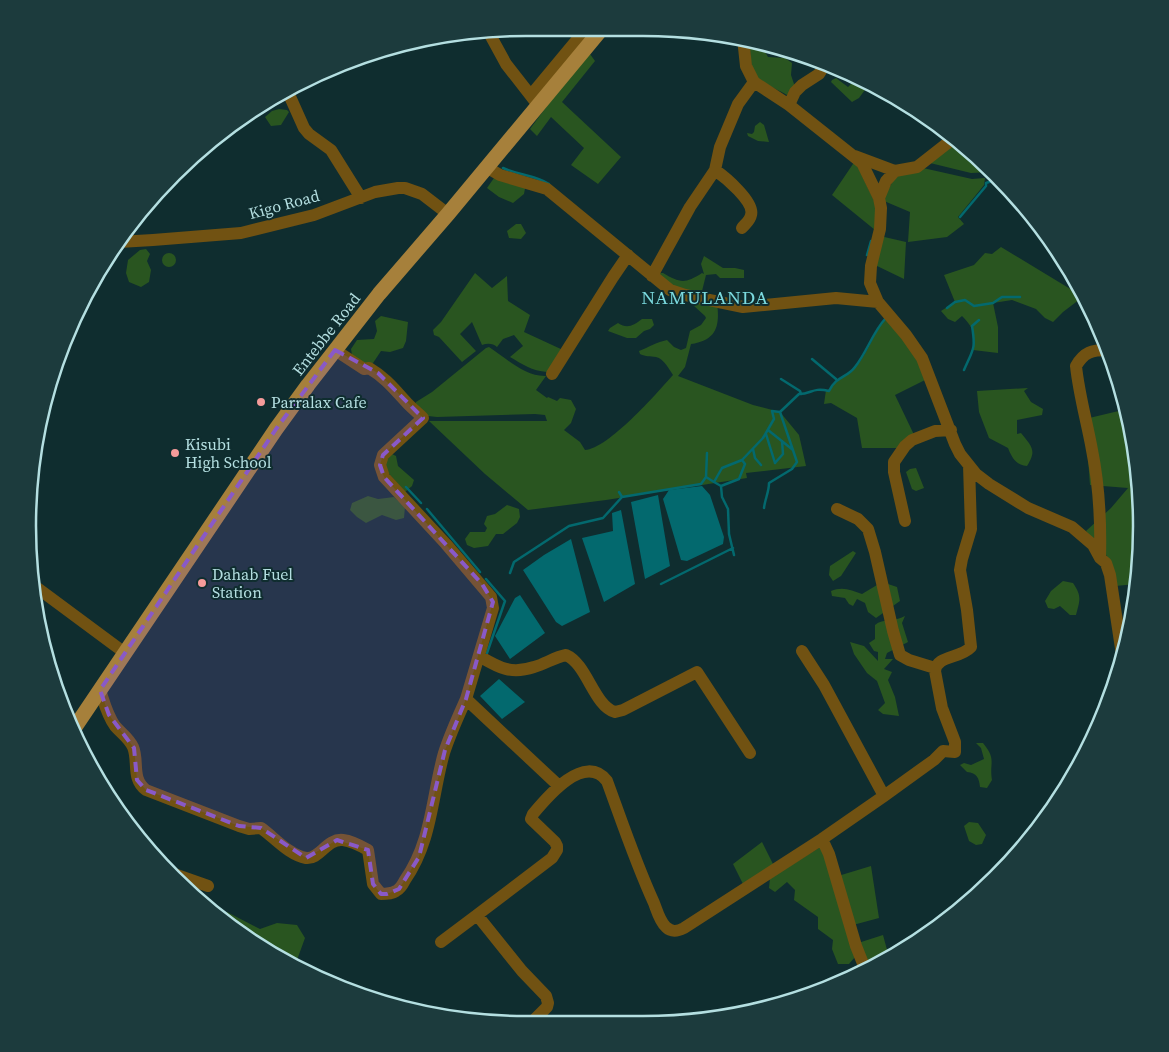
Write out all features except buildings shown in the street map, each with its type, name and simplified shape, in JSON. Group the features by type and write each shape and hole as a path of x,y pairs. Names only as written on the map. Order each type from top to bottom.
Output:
{"main road":[{"name":"Entebbe Road","path":"78,722 276,429 335,350 379,294 486,167 534,100 595,36"}],"street":[{"path":"491,37 506,64 534,100 581,36"},
{"path":"744,47 746,66 754,82 789,104 862,163 879,198 880,208 880,229 869,279 871,288 878,302 906,335 922,358 955,444 976,474 1020,503 1072,528 1093,545 1100,558 1106,563 1121,630"},
{"path":"789,104 795,92 821,70"},
{"path":"652,276 690,207 715,170 720,147 738,104 754,82"},
{"path":"290,97 304,128 331,150 361,198"},
{"path":"853,155 895,171 917,167 948,143"},
{"path":"486,167 500,175 547,189 670,290 743,307 836,298 878,302"},
{"path":"715,170 733,184 750,206 751,218 742,228"},
{"path":"879,198 886,181 895,171"},
{"name":"Kigo Road","path":"128,241 241,233 314,215 375,192 406,188 422,194 448,214"},
{"path":"552,374 628,256"},
{"path":"100,690 112,720 134,748 137,780 146,790 239,826 249,829 261,828 284,846 306,858 314,856 337,840 349,841 368,850 373,884 381,894 394,893 399,888 419,856 430,820 445,750 466,699 493,608 492,597 384,477 380,465 383,456 423,418 378,373 369,368 364,369 335,350"},
{"path":"1099,350 1086,353 1076,366 1078,385 1097,478 1101,528 1100,558"},
{"path":"905,521 894,472 894,462 905,446 912,440 935,431 950,430"},
{"path":"441,942 556,854 557,846 555,842 531,819 559,786 585,772 595,771 607,781 662,921 671,931 676,931 684,928 822,839 934,760 943,751 955,752 954,740 942,708 935,668 940,661 964,654 971,647 960,570 971,529 969,465"},
{"path":"838,509 858,519 868,529 900,655 909,660 935,668"},
{"path":"40,590 125,653"},
{"path":"802,652 829,694 884,796"},
{"path":"479,656 500,668 511,670 533,668 559,656 566,655 577,662 596,693 608,708 615,712 624,710 697,672 750,753"},
{"path":"466,699 559,786"},
{"path":"822,839 829,854 863,963"},
{"path":"187,879 208,886"},
{"path":"477,915 522,971 546,996 547,1007 538,1016"}],"highlighted area":[{"path":"335,350 378,373 423,418 383,455 380,465 384,477 482,584 493,602 466,699 445,750 419,857 399,889 387,894 381,894 373,884 368,850 337,840 306,858 261,828 239,826 146,790 137,780 134,748 109,715 100,690 276,429"}],"green space":[{"path":"749,48 765,52 768,57 785,58 792,63 791,75 795,87 787,95 757,77 752,69"},
{"path":"590,54 595,61 562,102 621,157 598,184 571,165 584,148 551,117 537,136 530,129 564,83"},
{"path":"836,78 848,87 852,83 865,90 859,98 852,102 831,82"},
{"path":"279,109 289,112 281,125 271,126 265,117 272,111"},
{"path":"760,122 764,125 769,142 758,141 748,136 747,133 752,134 755,126"},
{"path":"949,143 981,172 971,173 930,163"},
{"path":"855,161 877,207 875,230 832,195"},
{"path":"923,168 972,179 985,178 984,185 958,217 964,224 947,237 908,242 910,212 884,201 884,197 897,174"},
{"path":"494,178 526,183 524,194 513,203 499,197 487,188"},
{"path":"516,224 521,224 526,233 521,239 509,238 507,231"},
{"path":"880,236 906,242 904,279 875,265"},
{"path":"1001,247 1072,290 1078,301 1053,322 1045,318 1036,309 1012,300 993,303 998,327 998,353 973,350 974,335 966,320 962,316 955,322 948,319 941,311 955,302 944,275 974,265 985,253 992,254"},
{"path":"146,249 150,254 147,261 151,270 149,282 141,287 129,282 126,273 128,260 140,250"},
{"path":"166,253 172,253 176,260 172,267 166,267 162,263 162,257"},
{"path":"704,256 723,268 744,270 744,278 720,278 716,274 706,275 702,291 685,290 660,282 659,273 682,281 702,273 704,274 701,264"},
{"path":"475,273 492,288 507,276 508,301 530,315 524,332 563,350 547,372 532,369 510,357 523,346 514,335 503,339 497,347 490,344 482,345 472,322 460,334 476,351 462,362 439,337 434,335 433,330 441,322"},
{"path":"695,300 717,302 717,325 715,330 706,339 691,344 685,367 678,376 753,405 780,412 799,435 806,466 746,473 747,478 528,510 485,474 429,421 547,421 545,415 437,417 428,416 415,405 416,402 432,392 489,347 523,370 546,376 536,390 547,398 557,401 560,398 571,400 576,409 571,423 564,430 580,442 585,450 595,447 619,431 632,419 673,375 661,360 656,357 642,355 639,351 667,340 674,347 681,350 686,348 690,331 701,325 706,318 693,305"},
{"path":"888,315 918,359 925,380 895,395 917,441 897,448 862,448 857,418 831,403 824,404 826,390 829,391 835,382 855,368"},
{"path":"381,316 408,322 406,341 403,348 390,352 381,351 373,363 367,365 352,355 351,349 357,340 374,339 377,331 375,321"},
{"path":"642,319 652,319 654,325 636,338 627,338 608,331 618,323 630,326"},
{"path":"1028,388 1024,391 1031,402 1043,409 1042,415 1017,420 1017,434 1021,433 1032,449 1032,456 1027,466 1015,460 1008,448 989,438 979,412 977,391"},
{"path":"1119,411 1129,462 1132,494 1133,526 1129,585 1115,586 1107,556 1086,531 1111,508 1128,488 1090,485 1085,419"},
{"path":"392,454 396,456 398,466 414,480 412,486 405,492 384,468 385,460"},
{"path":"916,468 924,488 916,491 912,489 906,472"},
{"path":"368,496 378,499 394,497 405,507 404,518 396,520 382,515 366,523 350,510 352,503"},
{"path":"507,505 519,509 520,517 517,523 503,534 496,534 488,546 474,548 467,545 465,539 470,532 485,532 487,528 484,524 487,516 495,514"},
{"path":"853,551 856,553 841,576 833,581 829,575 830,566"},
{"path":"1063,581 1073,583 1078,591 1079,602 1076,615 1070,615 1060,606 1054,609 1048,608 1045,601 1051,591"},
{"path":"882,582 897,587 900,601 876,618 868,612 865,603 857,599 853,606 845,598 832,596 831,591 839,589 851,590 862,594"},
{"path":"905,616 902,623 908,642 887,653 885,659 893,659 884,669 892,672 888,680 895,697 899,716 883,714 878,710 885,703 877,681 867,673 854,654 850,642 864,646 878,661 878,652 874,651 869,643 875,639 875,625 882,621"},
{"path":"976,743 983,743 990,753 992,761 992,780 987,788 980,787 977,776 967,772 960,765 964,763 971,765 984,759 981,748"},
{"path":"969,822 978,823 986,835 982,844 976,845 969,841 964,826"},
{"path":"762,842 774,866 744,886 733,864"},
{"path":"822,846 855,957 849,964 838,964 832,949 833,940 818,929 818,917 794,900 795,890 787,882 775,892 769,888 770,878"},
{"path":"871,866 879,918 853,925 838,876"},
{"path":"227,912 260,929 277,923 297,925 305,938 297,959 254,933 227,914"},
{"path":"883,935 887,950 865,962 858,943"}],"water":[{"path":"702,486 710,495 724,537 723,544 687,561 681,560 663,499 669,490"},
{"path":"658,495 670,566 645,579 631,502"},
{"path":"621,510 635,584 604,602 582,538 613,531 612,513"},
{"path":"571,539 590,612 562,626 556,622 523,570"},
{"path":"520,595 545,633 510,659 495,636 515,598"},
{"path":"499,679 525,702 502,719 480,696"}],"waterway":[{"path":"503,168 549,184"},
{"path":"960,217 986,186 986,183 990,182"},
{"path":"867,255 871,241"},
{"path":"947,308 955,302 965,300 974,306 993,303 1002,297 1020,297"},
{"path":"734,555 729,534 728,509 722,497 721,486 714,482 722,468 742,460 763,438 774,419 772,411 780,412 799,394 815,390 829,391 835,382 852,371 885,319"},
{"path":"964,370 973,349 972,326 979,320"},
{"path":"812,359 836,379"},
{"path":"781,379 800,391 801,394"},
{"path":"764,508 769,483 792,469 797,462 780,412"},
{"path":"768,430 793,450"},
{"path":"766,434 775,463"},
{"path":"775,463 783,454 782,441"},
{"path":"753,449 755,458 761,465"},
{"path":"706,477 707,453"},
{"path":"721,486 739,479 745,464 742,460"},
{"path":"619,492 622,497 701,484 706,477 714,482"},
{"path":"406,487 421,503"},
{"path":"510,573 514,562 569,526 603,518 622,497"},
{"path":"427,509 480,572"},
{"path":"661,584 733,548"},
{"path":"486,579 505,601 487,653"}],"place":[{"name":"Parralax Cafe","path":"261,402"},
{"name":"Kisubi High School","path":"175,453"},
{"name":"Dahab Fuel Station","path":"202,583"}],"district":[{"name":"NAMULANDA","path":"705,297"}]}
